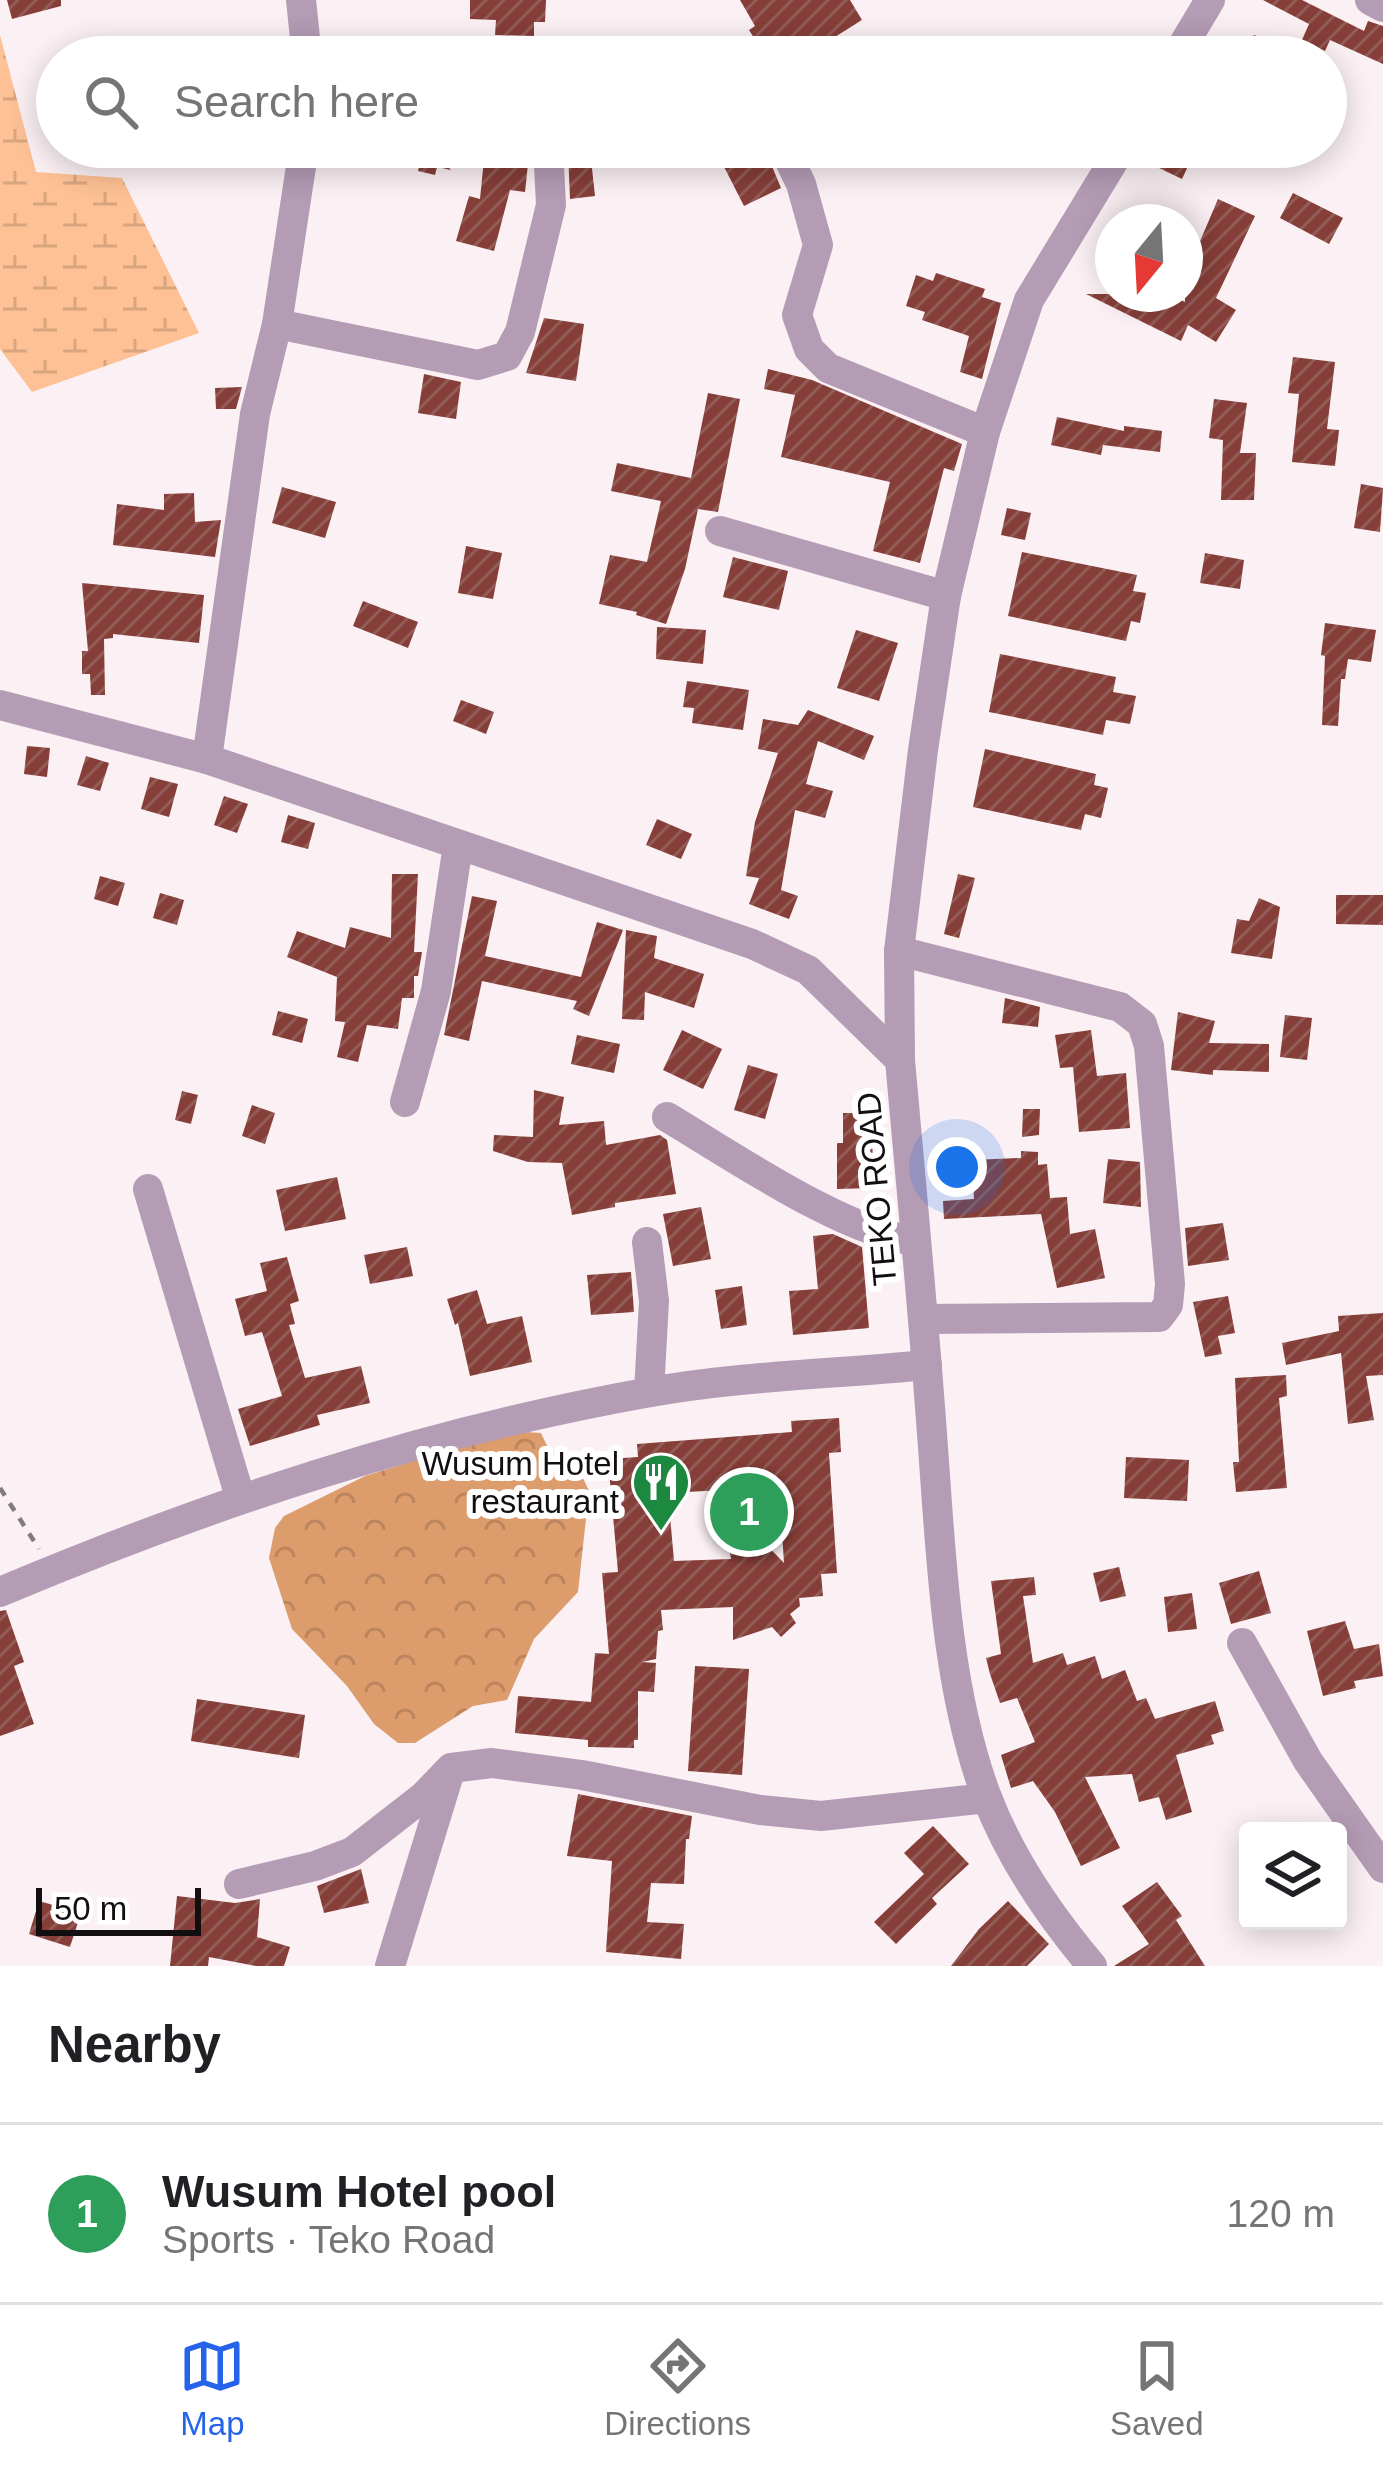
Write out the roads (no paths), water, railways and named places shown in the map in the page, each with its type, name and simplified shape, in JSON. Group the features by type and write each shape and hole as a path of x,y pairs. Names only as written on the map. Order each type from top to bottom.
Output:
{"street":[{"path":"302,0 305,36"},
{"path":"1189,36 1210,0"},
{"path":"1370,0 1383,7"},
{"path":"207,759 255,414 277,324 301,168"},
{"path":"277,324 478,365 507,356 520,332 551,205 549,168"},
{"path":"793,168 818,244 797,315 809,349 827,368 985,432"},
{"path":"900,1060 899,951 946,596 985,432 1029,300 1109,168"},
{"path":"720,531 946,596"},
{"name":"TEKO ROAD","path":"0,705 207,759 752,944 808,970 900,1060 945,1600 970,1745 987,1798 1018,1864 1092,1966"},
{"path":"405,1102 436,991 458,845"},
{"path":"899,951 1120,1007 1142,1024 1149,1046 1169,1284 1168,1305 1159,1317 924,1319"},
{"path":"667,1117 777,1182 887,1238 916,1241"},
{"path":"148,1189 240,1498"},
{"path":"647,1242 654,1301 649,1392"},
{"path":"0,1592 240,1498 442,1436 649,1392 927,1365"},
{"path":"1242,1643 1308,1761 1383,1868"},
{"path":"239,1884 352,1852 424,1796 451,1768 492,1763 821,1816 987,1798"},
{"path":"390,1966 451,1768"}],"place":[{"name":"Wusum Hotel pool","path":"749,1512"},
{"name":"Wusum Hotel restaurant","path":"661,1533"}]}
